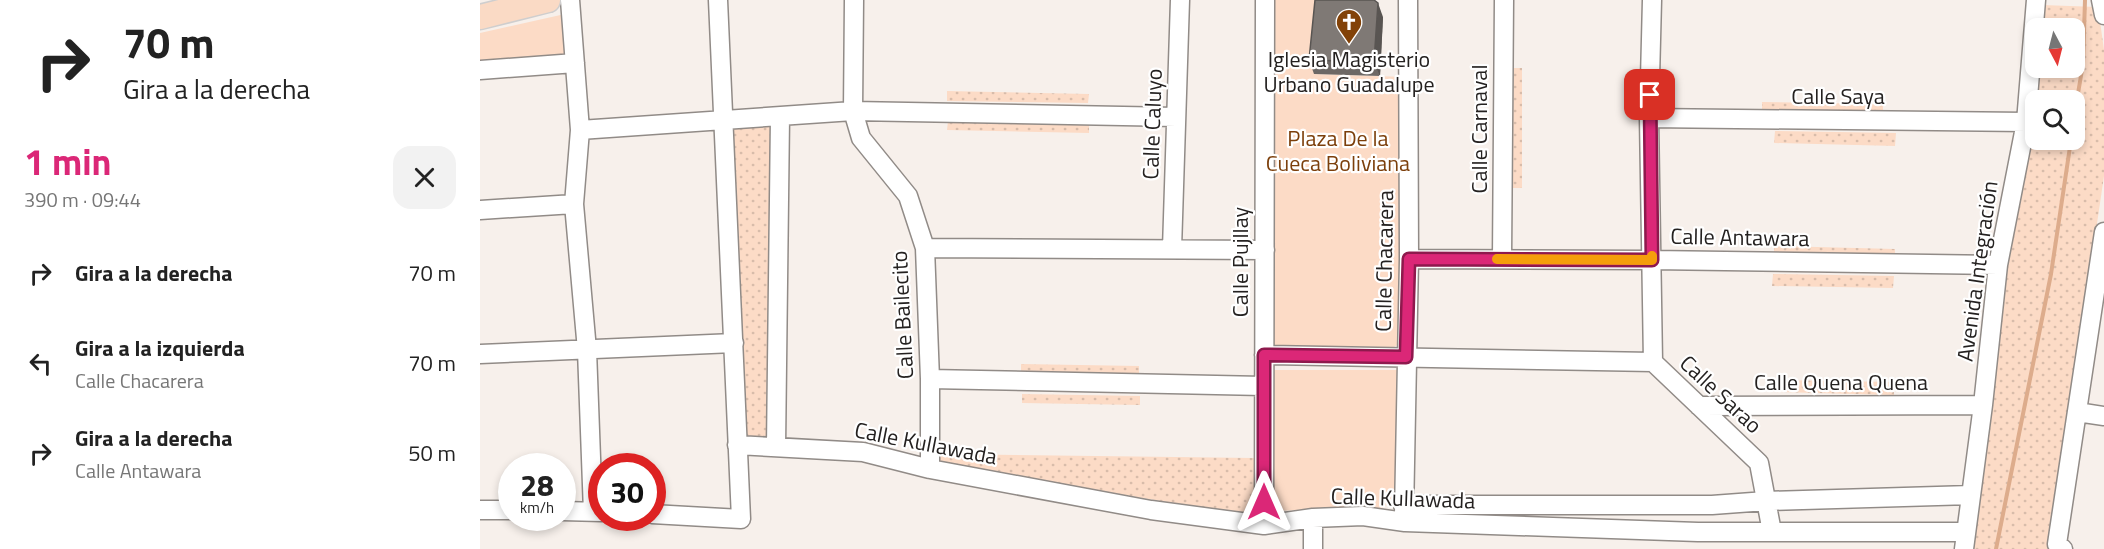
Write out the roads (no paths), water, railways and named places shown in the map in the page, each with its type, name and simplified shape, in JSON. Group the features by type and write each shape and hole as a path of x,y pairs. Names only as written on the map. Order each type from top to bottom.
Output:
{"main road":[{"path":"480,17 548,0"}],"street":[{"path":"570,0 580,130 574,204 593,453"},
{"path":"666,515 741,519 718,0"},
{"name":"Calle Bailecito","path":"854,0 852,111 861,138 908,196 926,249 930,469"},
{"name":"Calle Caluyo","path":"1172,249 1180,0"},
{"name":"Calle Pujllay","path":"1264,525 1265,0"},
{"name":"Calle Chacarera","path":"1404,513 1409,259 1408,0"},
{"name":"Calle Carnaval","path":"1502,259 1504,0"},
{"name":"Calle Sarao","path":"1652,0 1649,118 1653,362 1759,463 1772,532"},
{"name":"Avenida Integración","path":"2029,90 2036,0"},
{"path":"2101,0 2104,15"},
{"path":"480,70 575,63"},
{"path":"580,130 852,111 1176,117"},
{"path":"776,447 780,117"},
{"name":"Calle Saya","path":"1649,118 2025,122"},
{"name":"Avenida Integración","path":"1965,541 1998,265 2025,127"},
{"path":"480,210 574,204"},
{"path":"2063,549 2056,544 2102,266 2104,232"},
{"path":"926,249 1264,250"},
{"name":"Calle Antawara","path":"1409,259 1998,265"},
{"path":"480,354 734,343"},
{"path":"1264,355 1653,362"},
{"path":"930,379 1263,386"},
{"name":"Calle Quena Quena","path":"1700,406 1983,405"},
{"path":"2077,412 2104,416"},
{"name":"Calle Kullawada","path":"737,445 863,452 930,469 1151,510 1264,525 1313,518 1404,513 1687,532 1772,532 1965,541"},
{"path":"1404,513 1971,495"},
{"path":"480,510 498,510"},
{"path":"1313,518 1313,549"}],"waterway":[{"path":"2079,90 2083,64 2085,0"},
{"path":"1996,549 2051,274 2070,150"}],"place":[{"name":"Iglesia Magisterio Urbano Guadalupe","path":"1349,45"}],"park label":[{"name":"Plaza De la Cueca Boliviana","path":"1338,150"}]}
